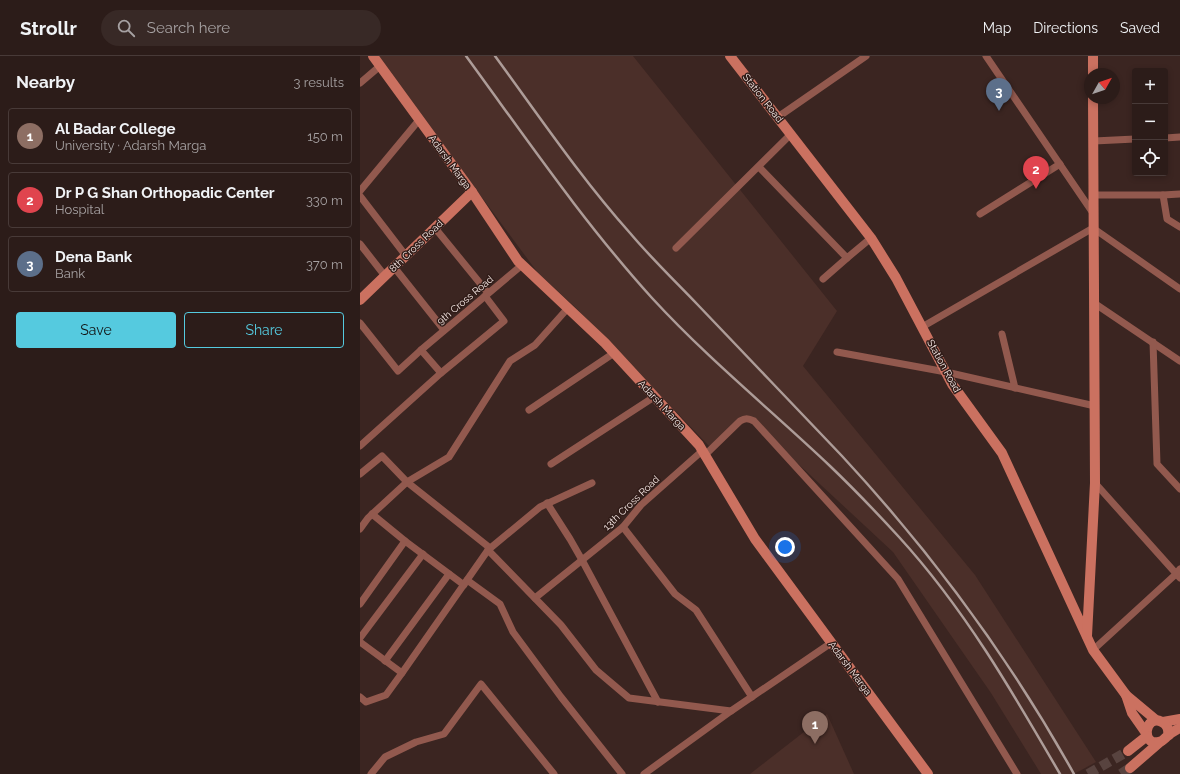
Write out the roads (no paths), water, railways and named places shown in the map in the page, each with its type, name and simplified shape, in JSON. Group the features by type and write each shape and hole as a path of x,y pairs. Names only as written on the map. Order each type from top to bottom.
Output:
{"main road":[{"name":"Adarsh Marga","path":"373,56 472,192 518,261 614,353 699,445 754,539 928,774"},
{"name":"Station Road","path":"730,56 871,238 896,278 952,384 1002,453 1093,650 1126,695"},
{"path":"1093,56 1093,68"},
{"path":"1087,638 1096,483 1094,104"},
{"name":"8th Cross Road","path":"360,300 472,192"},
{"path":"1126,695 1168,728 1168,735"},
{"path":"1126,695 1132,713 1147,734 1153,741 1160,742"},
{"path":"1147,734 1146,729 1150,723 1180,719"},
{"path":"1130,768 1163,741 1168,735 1180,728"},
{"path":"1128,751 1147,734"}],"street":[{"path":"778,118 866,56"},
{"path":"986,56 1094,214"},
{"path":"360,83 380,66"},
{"path":"360,191 419,120"},
{"path":"676,248 791,134"},
{"path":"1168,138 1180,137"},
{"path":"1094,141 1132,139"},
{"path":"980,214 1060,164"},
{"path":"759,167 847,258"},
{"path":"1094,195 1180,194"},
{"path":"1163,195 1167,219 1180,227"},
{"path":"360,196 406,256"},
{"path":"360,446 441,373 504,321 487,294 435,228"},
{"path":"922,327 1094,228 1180,289"},
{"path":"823,280 871,238"},
{"path":"360,244 385,276"},
{"name":"9th Cross Road","path":"360,323 398,371 444,330 522,265"},
{"path":"394,267 444,330"},
{"path":"1094,303 1180,360"},
{"path":"360,529 372,514 407,482 449,457 510,361 536,345 568,308"},
{"path":"1002,334 1015,388"},
{"path":"1153,342 1157,464 1180,489"},
{"path":"421,350 441,373"},
{"path":"837,352 946,372 1095,406"},
{"path":"529,410 614,353"},
{"path":"551,464 654,397"},
{"name":"13th Cross Road","path":"535,598 623,528 640,505 740,421 744,418 749,418 754,421 898,579 1017,774"},
{"path":"360,474 382,456 407,482 489,549 561,625 596,670 630,698 731,711"},
{"path":"360,697 366,702 386,695 489,549 540,507 592,483"},
{"path":"1093,650 1179,574 1096,483"},
{"path":"547,503 582,560 658,702"},
{"path":"372,514 449,574 466,582 500,604 513,632 561,697 622,774"},
{"path":"623,528 675,594 696,610 752,697"},
{"path":"360,604 405,541"},
{"path":"360,638 423,554"},
{"path":"385,661 449,574"},
{"path":"360,642 402,673"},
{"path":"644,774 731,711 831,643"},
{"path":"371,774 385,757 416,742 444,734 481,684 554,774"}],"tunnel":[{"path":"1088,774 1128,751"},
{"path":"1121,774 1130,768"}],"railway":[{"path":"466,56 579,210 652,298 717,363 808,445 857,492 923,564 945,592 986,651 1060,774"},
{"path":"495,56 577,169 612,212 638,242 842,456 938,568 996,648 1023,689 1074,774"}],"place":[{"name":"Dena Bank","path":"999,111"},
{"name":"Dr P G Shan Orthopadic Center","path":"1036,189"},
{"name":"Al Badar College","path":"815,744"}]}
